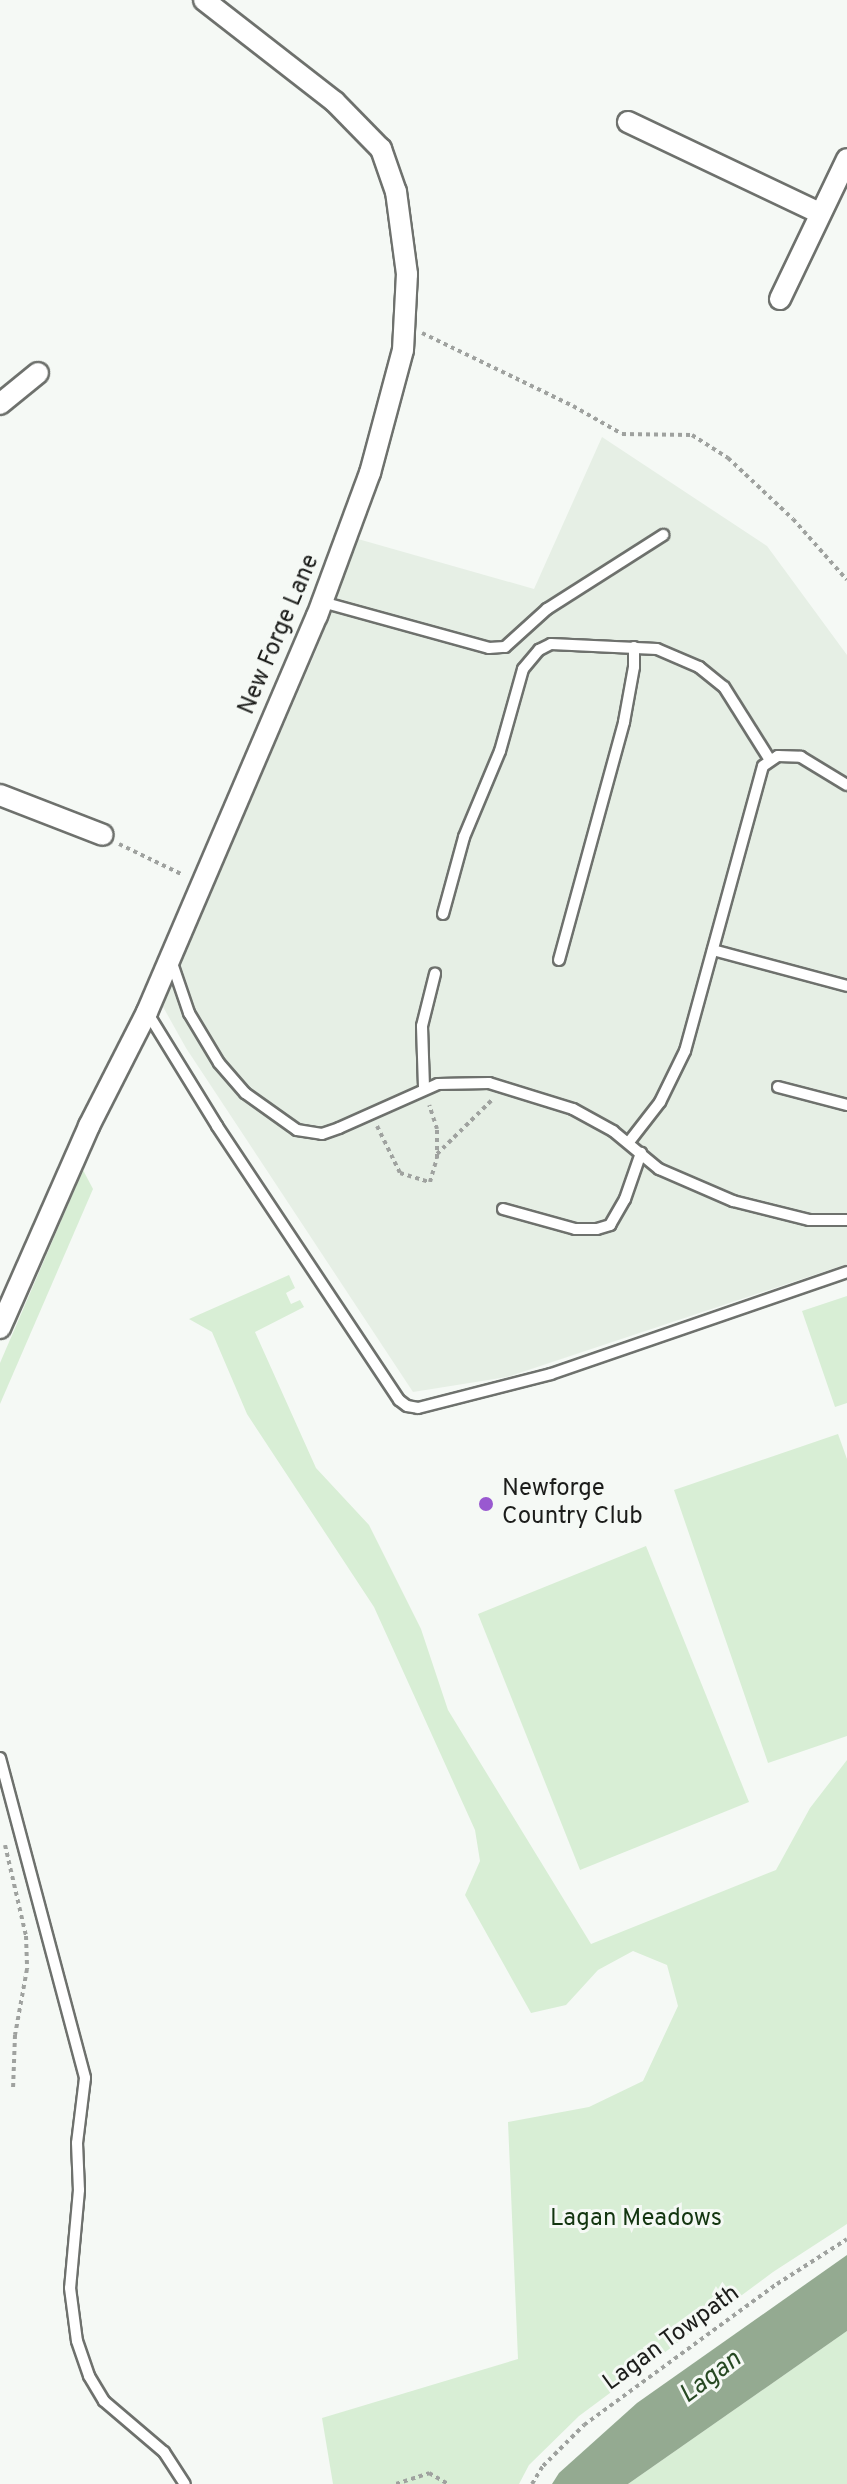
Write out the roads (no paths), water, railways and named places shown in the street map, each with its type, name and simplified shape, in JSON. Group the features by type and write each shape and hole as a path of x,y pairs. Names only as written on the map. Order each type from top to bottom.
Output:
{"street":[{"name":"New Forge Lane","path":"0,1328 89,1126 147,1012 322,602 353,525 391,402 406,325 407,274 402,232 390,167 381,149 335,102 204,0"},
{"path":"628,122 820,213"},
{"path":"780,299 847,159"},
{"path":"0,404 38,373"},
{"path":"0,795 103,835"}],"lane":[{"path":"322,602 489,648 505,647 547,609 663,535"},
{"path":"443,914 464,837 488,783 518,683 531,658 551,644 564,642 634,647 673,654 714,676 770,760"},
{"path":"559,960 624,722 634,667 634,647"},
{"path":"629,1142 660,1102 679,1067 759,780 770,760 778,756 801,757 847,785"},
{"path":"713,950 847,986"},
{"path":"171,957 189,1013 219,1063 262,1108 297,1130 310,1134 339,1128 424,1087 469,1081 509,1086 573,1109 629,1142 675,1178 733,1201 809,1220 847,1220"},
{"path":"424,1087 422,1026 435,974"},
{"path":"147,1012 217,1126 399,1400 407,1406 418,1408 551,1374 847,1272"},
{"path":"778,1087 847,1105"},
{"path":"503,1209 575,1229 597,1229 610,1225 625,1199 641,1153"},
{"path":"0,1758 85,2078 77,2143 79,2190 70,2288 77,2341 98,2393 114,2412 164,2452 185,2484"}],"water":[{"name":"Lagan","path":"847,2255 847,2331 628,2484 552,2484 559,2473 637,2403"}],"place":[{"name":"Newforge Country Club","path":"486,1504"}],"park label":[{"name":"Lagan Meadows","path":"636,2220"}]}
